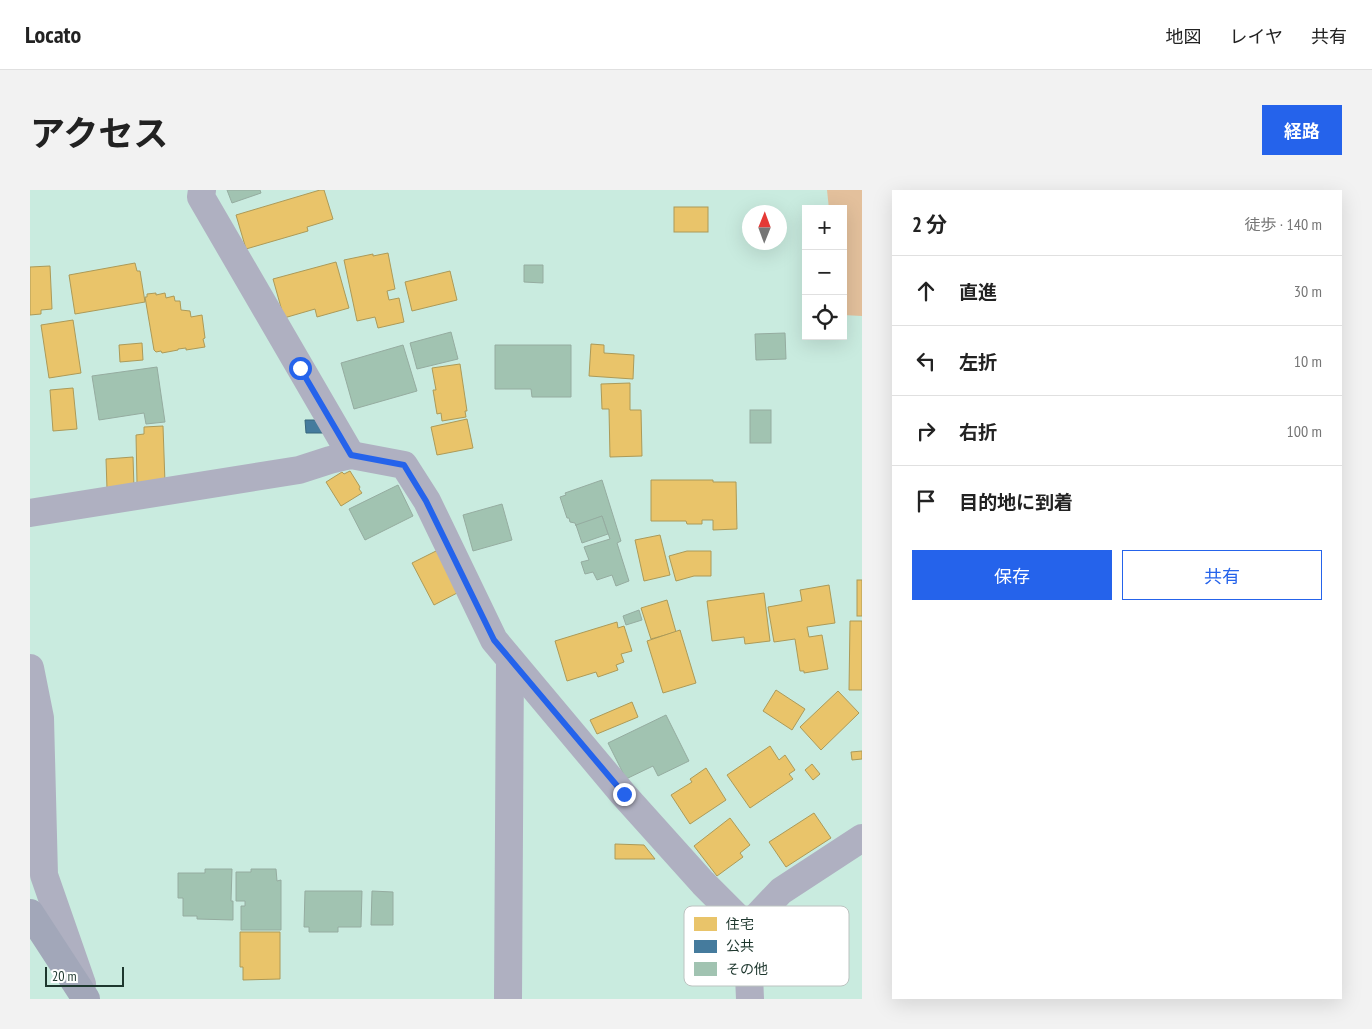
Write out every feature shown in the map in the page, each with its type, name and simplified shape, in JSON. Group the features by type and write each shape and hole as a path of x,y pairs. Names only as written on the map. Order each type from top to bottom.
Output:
{"main road":[{"path":"30,914 87,999"}],"street":[{"path":"202,190 202,197 211,214 351,455"},
{"path":"30,513 299,470 351,455 404,465 426,501 494,640 702,884 725,906"},
{"path":"508,999 510,660"},
{"path":"30,668 40,718 44,875 87,999"},
{"path":"767,906 781,891 862,838"},
{"path":"749,986 750,999"}],"shaded area":[{"path":"827,190 862,190 862,316 847,315 847,205 829,205"}],"building: 住宅":[{"path":"324,190 333,219 307,227 308,231 246,249 236,215"},
{"path":"674,207 708,207 708,232 674,232"},
{"path":"388,253 395,289 387,291 389,300 399,298 404,322 378,328 375,317 357,321 344,260"},
{"path":"336,262 349,308 317,317 315,309 284,318 273,279"},
{"path":"135,263 137,271 140,271 145,302 75,314 69,275"},
{"path":"50,266 52,309 41,310 41,314 30,315 30,267"},
{"path":"450,271 457,300 412,311 405,282"},
{"path":"156,293 156,295 165,293 166,298 174,296 175,301 180,301 181,310 190,311 191,317 202,315 205,347 186,350 186,348 178,349 162,353 161,351 156,352 154,350 145,297 147,297 147,294"},
{"path":"73,320 81,373 49,378 41,325"},
{"path":"142,343 143,360 120,362 119,345"},
{"path":"591,344 604,345 604,353 634,355 633,379 589,376"},
{"path":"460,364 467,411 465,411 466,417 442,421 441,413 437,414 433,390 436,390 432,368"},
{"path":"630,383 630,410 641,410 642,456 610,457 609,409 602,409 601,384"},
{"path":"73,388 77,429 53,431 50,390"},
{"path":"467,419 473,448 437,455 431,427"},
{"path":"163,426 165,483 137,483 136,435 144,434 144,427"},
{"path":"133,457 134,488 107,489 106,459"},
{"path":"350,471 362,493 341,506 326,482 342,472 344,474"},
{"path":"651,480 736,482 737,529 713,530 713,520 702,520 702,524 687,524 686,521 651,521"},
{"path":"660,535 670,575 644,581 635,540"},
{"path":"438,550 459,592 434,605 412,563"},
{"path":"687,551 711,551 711,576 694,576 676,581 669,556"},
{"path":"857,580 862,580 862,616 857,616"},
{"path":"829,585 835,623 807,627 809,637 822,635 828,669 804,673 804,671 800,671 795,639 774,642 768,607 802,601 800,590"},
{"path":"764,593 770,641 745,644 744,637 712,641 707,601"},
{"path":"667,600 676,632 651,639 641,608"},
{"path":"850,621 862,621 862,690 849,690"},
{"path":"617,622 618,628 624,626 632,651 621,654 624,662 616,665 618,670 598,677 596,672 567,681 555,641"},
{"path":"680,630 696,683 663,693 647,641"},
{"path":"776,690 805,709 792,730 763,711"},
{"path":"838,691 859,713 821,750 800,727"},
{"path":"632,702 638,717 597,734 590,720"},
{"path":"770,746 779,760 785,755 795,770 789,774 793,779 750,808 727,775"},
{"path":"862,751 862,759 852,760 851,752"},
{"path":"812,764 820,774 813,780 805,770"},
{"path":"706,768 726,800 690,824 671,795 692,782 690,779"},
{"path":"814,813 831,838 786,867 769,842"},
{"path":"730,818 750,845 740,853 743,857 717,876 694,846"},
{"path":"615,844 644,845 655,859 615,859"},
{"path":"240,932 280,932 280,979 243,980 243,967 240,967"}],"building: 公共":[{"path":"305,420 322,420 323,433 306,433"}],"building: その他":[{"path":"227,190 260,190 261,193 232,203"},
{"path":"524,265 543,265 543,283 524,282"},
{"path":"451,332 458,359 417,369 410,343"},
{"path":"785,333 786,359 756,360 755,334"},
{"path":"403,345 417,391 354,409 341,363"},
{"path":"495,345 571,345 571,397 532,397 531,389 495,389"},
{"path":"157,367 165,422 146,424 144,413 99,420 92,376"},
{"path":"750,410 771,410 771,443 750,443"},
{"path":"602,480 621,541 617,543 629,581 616,586 612,575 597,580 593,572 585,574 581,562 589,560 584,547 610,539 602,516 576,526 575,523 570,522 569,518 567,518 560,497 566,495 565,493"},
{"path":"398,485 413,516 365,540 349,509"},
{"path":"502,504 512,540 473,551 463,515"},
{"path":"602,516 608,534 582,543 576,525"},
{"path":"639,610 642,620 626,625 623,616"},
{"path":"666,715 689,761 658,776 653,766 626,779 608,743"},
{"path":"205,869 232,869 231,901 233,901 233,920 197,919 197,916 183,916 183,898 178,898 178,873 205,873"},
{"path":"251,869 276,869 277,881 281,880 281,930 241,930 241,906 245,906 245,901 236,901 236,872 251,872"},
{"path":"305,891 362,891 361,927 338,927 338,932 309,932 309,927 304,927"},
{"path":"372,891 393,892 393,925 371,925"}],"route":[{"path":"300,368 351,455 404,465 426,501 494,640 624,794"}]}
